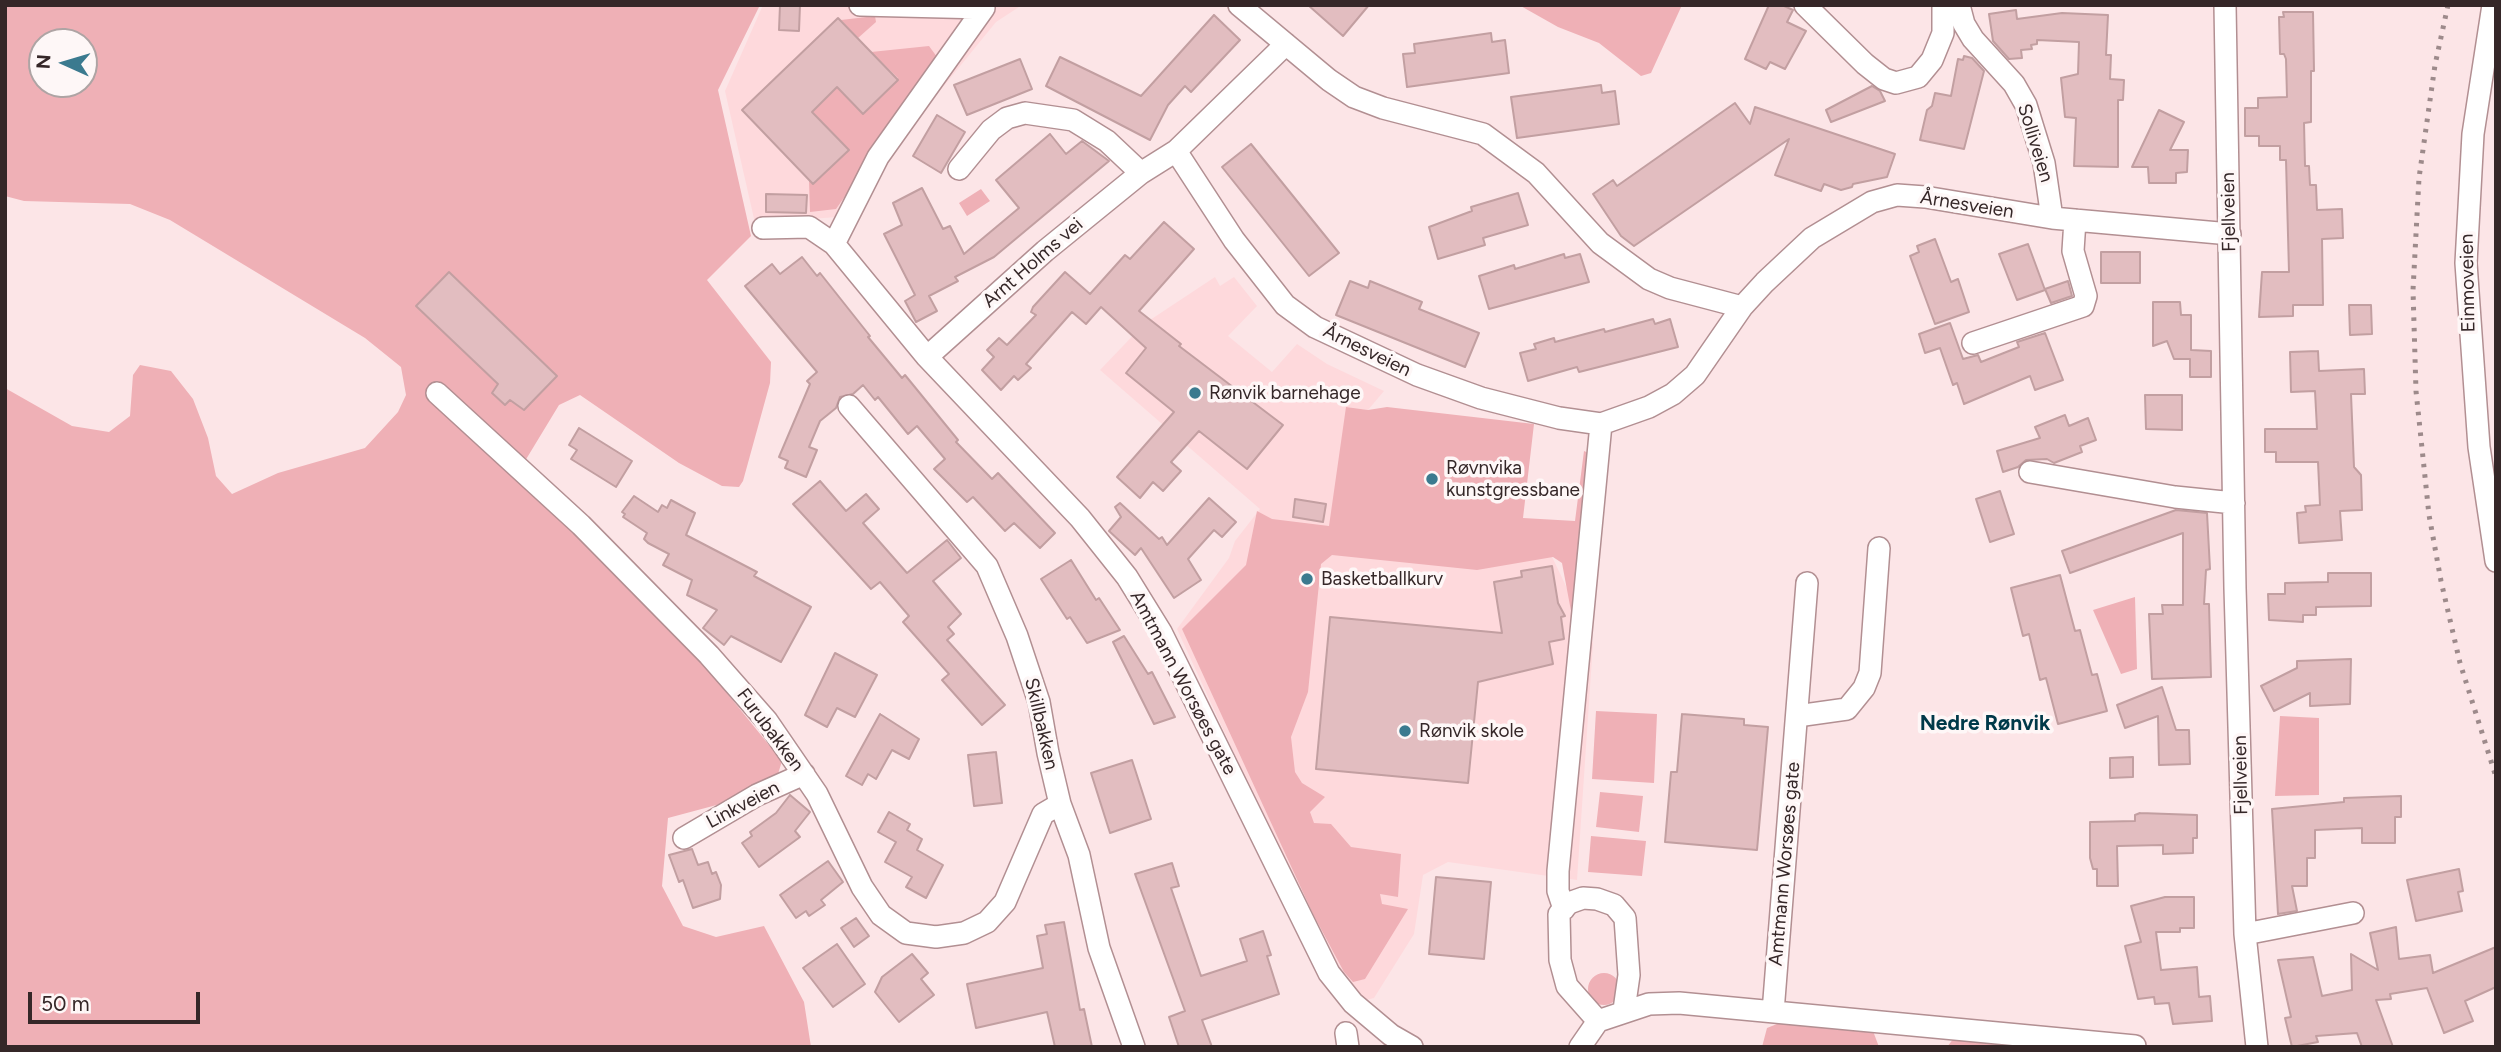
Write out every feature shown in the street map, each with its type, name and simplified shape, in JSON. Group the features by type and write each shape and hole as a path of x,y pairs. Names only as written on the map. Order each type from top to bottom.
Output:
{"street":[{"path":"834,244 878,157 984,8 860,5"},
{"path":"1239,5 1354,97 1383,108 1483,134 1536,173 1600,243 1649,279 1670,288 1742,307"},
{"path":"1805,5 1865,64 1884,79 1896,83 1917,77 1933,60 1943,33 1943,5"},
{"name":"Solliveien","path":"1959,5 1964,24 1973,39 2014,84 2026,105 2045,163 2053,218"},
{"name":"Fjellveien","path":"2225,5 2245,934 2257,1047"},
{"name":"Einmoveien","path":"2493,5 2473,134 2466,263 2479,447 2496,561"},
{"path":"1176,151 1286,44"},
{"path":"959,169 991,130 1007,118 1034,113 1073,120 1107,141 1141,173"},
{"name":"Årnesveien","path":"1176,151 1234,240 1285,305 1315,327 1417,375 1481,398 1559,418 1601,424 1649,407 1673,394 1695,375 1742,307 1811,238 1872,202 1897,195 1925,197 2053,218 2230,234"},
{"name":"Arnt Holms vei","path":"928,357 1045,251 1141,173 1176,151"},
{"path":"1973,342 2083,306 2086,296 2073,251 2075,220"},
{"name":"Amtmann Worsøes gate","path":"763,228 808,227 834,244 928,357 1080,518 1127,577 1161,632 1329,973 1353,1003 1391,1035 1412,1047"},
{"name":"Furubakken","path":"437,393 580,525 709,655 767,721 817,794 862,887 881,915 906,933 936,937 964,933 987,922 1005,902 1043,814 1060,803"},
{"name":"Skillbakken","path":"849,406 987,566 1017,636 1039,702 1060,803 1079,855 1099,948 1134,1047"},
{"path":"1564,909 1558,891 1558,871 1601,424"},
{"path":"2030,472 2162,495 2234,503"},
{"path":"1797,716 1847,709 1864,688 1870,673 1879,548"},
{"name":"Amtmann Worsøes gate","path":"1773,1012 1807,583"},
{"name":"Linkveien","path":"684,838 757,795 804,774"},
{"path":"1598,1021 1567,986 1560,960 1559,914 1583,898 1597,899 1614,905 1625,918 1629,975 1624,1010"},
{"path":"2245,934 2353,913"},
{"path":"1580,1047 1598,1021 1624,1010 1649,1004 1679,1003 2135,1046"}],"shaded area":[{"path":"5,5 760,5 718,90 751,236 707,280 771,362 770,383 743,481 739,487 722,486 679,463 580,395 559,405 525,461 546,506 709,671 782,761 778,774 724,803 668,818 662,886 683,926 716,937 764,926 804,1002 811,1047 5,1047 5,388 72,426 109,432 130,416 133,375 140,365 171,371 193,399 208,438 216,476 232,494 278,473 365,448 398,412 406,395 401,367 365,338 170,220 130,204 24,201 5,196"},
{"path":"763,5 1022,5 996,22 837,217 755,223 725,91"},
{"path":"1519,5 1682,5 1651,73 1641,76 1599,43 1558,27"},
{"path":"875,16 876,22 858,38 841,20"},
{"path":"929,46 940,61 836,209 810,212 809,180 845,146 807,106 833,81 862,111 898,78 871,52"},
{"path":"981,189 990,201 967,216 959,203"},
{"name":"Rønvik skole","path":"1215,277 1220,286 1234,277 1257,306 1228,336 1272,372 1297,344 1327,364 1384,391 1368,410 1347,407 1545,542 1593,643 1577,880 1448,862 1423,875 1414,934 1374,998 1362,1001 1336,967 1295,886 1177,629 1229,558 1235,541 1260,509 1100,370 1144,324"},
{"path":"1346,407 1368,410 1387,407 1534,424 1523,518 1575,521 1584,451 1593,455 1574,627 1562,563 1553,557 1477,570 1332,555 1321,564 1308,692 1291,737 1295,772 1302,783 1325,797 1310,812 1314,823 1331,824 1351,847 1401,854 1398,897 1380,894 1382,904 1408,909 1365,979 1353,982 1344,972 1313,914 1182,629 1246,565 1257,511 1272,519 1329,526"},
{"path":"2135,597 2137,669 2121,674 2093,610"},
{"path":"1596,711 1657,714 1654,783 1592,779"},
{"path":"2280,716 2319,718 2319,795 2275,796"},
{"path":"1600,792 1643,796 1639,832 1596,827"},
{"path":"1591,836 1646,841 1642,876 1588,872"},
{"path":"1604,973 1615,978 1620,989 1615,1000 1604,1005 1593,1000 1588,989 1593,978"},
{"path":"1782,1022 1873,1031 1879,1047 1762,1047 1767,1028"},
{"path":"1954,1038 2007,1043 2016,1047 1947,1047"}],"building":[{"path":"780,5 800,5 799,31 779,30"},
{"path":"1308,5 1369,5 1343,36"},
{"path":"1769,5 1782,5 1793,10 1787,22 1806,31 1785,69 1770,62 1766,69 1745,59"},
{"path":"2016,10 2017,19 2062,13 2108,15 2106,55 2111,55 2110,79 2124,80 2123,100 2118,100 2118,167 2074,166 2076,118 2065,117 2061,78 2078,74 2079,42 2037,40 2037,44 2031,45 2032,49 2021,50 2022,58 2009,59 1993,41 1989,14"},
{"path":"2283,12 2313,12 2314,71 2311,71 2311,122 2304,123 2305,166 2309,166 2310,185 2316,185 2317,210 2342,209 2343,238 2322,239 2323,305 2293,305 2293,316 2259,317 2262,272 2289,272 2286,160 2280,160 2280,146 2259,146 2259,136 2245,136 2245,108 2258,108 2258,98 2287,97 2286,59 2284,54 2280,54 2279,17 2284,17"},
{"path":"1214,15 1240,40 1191,92 1185,86 1168,105 1150,140 1046,86 1060,57 1141,96"},
{"path":"838,18 898,80 863,114 837,87 812,112 849,150 813,184 742,110"},
{"path":"1491,33 1492,42 1505,40 1509,73 1407,87 1403,54 1415,53 1414,44"},
{"path":"1964,56 1972,58 1984,71 1964,149 1920,140 1927,110 1932,106 1935,93 1951,96 1958,59 1963,60"},
{"path":"1020,59 1032,89 967,115 954,85"},
{"path":"1601,85 1602,93 1615,91 1619,124 1517,138 1511,97"},
{"path":"1872,86 1880,91 1885,101 1831,122 1826,110"},
{"path":"1735,103 1750,124 1755,107 1895,154 1887,177 1853,184 1852,187 1841,190 1824,184 1821,191 1775,175 1789,139 1634,246 1621,236 1593,194 1613,180 1617,186"},
{"path":"2159,110 2184,122 2170,150 2188,150 2187,172 2176,173 2176,183 2149,183 2148,167 2132,167"},
{"path":"937,115 965,132 941,173 913,156"},
{"path":"1050,134 1066,154 1082,141 1109,161 994,257 955,277 958,281 929,296 937,311 916,322 905,301 915,295 884,234 902,225 893,203 922,188 943,229 950,226 964,254 1019,208 996,180"},
{"path":"1251,144 1339,253 1309,276 1222,167"},
{"path":"1518,193 1528,225 1483,238 1485,245 1438,259 1429,227 1472,211 1471,207"},
{"path":"766,194 807,195 806,213 766,212"},
{"path":"1164,222 1194,249 1139,311 1181,344 1179,346 1283,425 1247,469 1199,431 1171,462 1181,471 1163,491 1153,482 1140,498 1117,477 1174,412 1126,373 1146,348 1101,307 1086,324 1072,312 1026,364 1031,368 1018,380 1014,376 1001,390 982,370 994,357 987,350 999,338 1007,345 1036,315 1031,312 1033,307 1065,272 1090,294 1125,255 1130,259"},
{"path":"1935,239 1951,282 1958,279 1969,312 1935,324 1910,256 1919,252 1917,246"},
{"path":"2028,244 2045,290 2017,300 1999,254"},
{"path":"2101,252 2140,252 2140,283 2101,283"},
{"path":"1564,254 1565,258 1580,254 1589,282 1489,309 1479,276 1514,265 1515,269"},
{"path":"802,257 817,276 820,273 902,378 905,375 958,440 956,442 992,479 998,473 1055,533 1040,548 1014,523 1005,531 973,497 967,502 934,469 945,459 917,426 908,434 878,397 875,400 863,385 853,394 840,397 836,408 820,421 809,447 817,450 806,477 785,468 788,461 779,457 810,384 807,381 817,372 745,286 772,264 780,274"},
{"path":"449,272 557,376 524,410 510,400 505,405 492,393 498,384 416,306"},
{"path":"1350,281 1368,288 1370,281 1422,302 1419,309 1479,333 1465,367 1336,315"},
{"path":"2068,281 2072,296 2051,303 2045,289"},
{"path":"2153,302 2180,302 2181,315 2191,315 2191,350 2211,351 2211,377 2190,377 2190,359 2174,359 2167,341 2153,346"},
{"path":"2349,305 2371,305 2372,334 2350,335"},
{"path":"1653,319 1655,324 1670,319 1678,347 1579,372 1577,367 1528,381 1520,353 1536,349 1534,344 1554,338 1555,342 1604,329 1605,332"},
{"path":"1950,323 1963,359 1978,355 1981,362 2019,347 2017,342 2045,333 2063,380 2035,390 2030,376 1964,404 1957,383 1953,385 1940,348 1925,353 1919,334"},
{"path":"2318,351 2319,371 2364,369 2365,394 2351,394 2354,467 2361,475 2362,510 2340,511 2342,540 2299,543 2297,513 2306,512 2305,506 2320,505 2318,462 2276,462 2276,452 2265,452 2265,429 2317,429 2315,391 2291,392 2290,352"},
{"path":"2145,395 2182,395 2182,430 2146,429"},
{"path":"2065,415 2069,426 2088,418 2096,440 2080,446 2082,452 2054,463 2047,459 2026,460 2018,467 2003,472 1997,451 2040,438 2035,427"},
{"path":"579,428 632,461 616,487 571,459 577,450 569,445"},
{"path":"820,481 846,511 866,494 879,509 863,523 907,573 947,540 961,558 933,581 961,614 948,627 954,634 947,640 1005,705 982,725 942,680 949,674 903,622 909,616 880,582 871,589 793,504"},
{"path":"2000,491 2014,534 1990,542 1976,499"},
{"path":"634,496 658,512 662,505 667,508 671,500 695,513 686,535 757,572 754,576 811,607 781,662 731,636 724,645 703,628 717,610 687,595 692,580 663,565 669,554 648,543 644,539 647,533 623,517 625,514 622,512"},
{"path":"1209,498 1236,522 1222,537 1214,530 1188,559 1201,580 1174,598 1141,548 1135,555 1109,531 1121,517 1115,507 1120,503 1159,539 1162,537 1167,545"},
{"path":"1295,499 1326,504 1323,522 1293,517"},
{"path":"2176,510 2207,513 2210,569 2206,570 2204,604 2209,604 2211,677 2152,679 2149,614 2163,614 2162,605 2183,605 2183,533 2070,573 2062,551"},
{"path":"1071,560 1096,600 1099,598 1120,630 1087,643 1070,617 1067,619 1041,579"},
{"path":"1552,566 1558,603 1565,616 1561,617 1564,639 1549,642 1553,664 1478,682 1468,783 1316,769 1330,617 1502,633 1494,582 1522,577 1521,571"},
{"path":"2328,573 2371,573 2371,606 2316,607 2316,615 2303,615 2303,622 2269,620 2268,594 2285,594 2285,583 2328,582"},
{"path":"2060,575 2075,631 2080,630 2092,675 2097,674 2107,711 2058,724 2046,678 2040,680 2029,634 2023,636 2011,588"},
{"path":"1124,636 1148,674 1152,672 1175,717 1154,724 1113,642"},
{"path":"835,653 877,675 855,717 837,708 827,727 805,715"},
{"path":"2351,659 2350,704 2310,706 2310,693 2274,711 2261,686 2297,668 2297,661"},
{"path":"2162,687 2176,730 2189,730 2190,764 2159,765 2158,716 2125,728 2117,705"},
{"path":"880,714 919,739 909,759 892,750 876,779 868,774 862,785 846,776"},
{"path":"1682,714 1744,719 1744,725 1768,727 1757,850 1665,842 1671,772 1677,772"},
{"path":"996,752 1002,803 974,806 968,755"},
{"path":"2133,757 2133,777 2110,778 2110,758"},
{"path":"1132,760 1151,819 1110,833 1091,773"},
{"path":"790,795 810,812 795,831 800,837 759,867 742,843 752,836 750,832 776,813"},
{"path":"2401,796 2401,817 2395,817 2395,843 2362,843 2362,828 2315,830 2315,858 2307,858 2307,886 2292,886 2297,911 2278,914 2272,809 2344,802 2344,798"},
{"path":"889,812 910,824 907,830 922,839 917,850 943,865 926,898 906,887 912,877 885,862 896,842 878,832"},
{"path":"2135,815 2197,815 2197,838 2193,838 2193,853 2163,854 2163,845 2117,846 2118,886 2097,886 2097,869 2093,869 2090,858 2090,822 2135,821"},
{"path":"692,849 698,865 708,862 712,874 716,872 721,885 720,899 693,908 683,880 679,882 669,855"},
{"path":"828,861 843,882 821,900 825,905 809,916 806,911 796,918 780,895"},
{"path":"1172,863 1179,886 1171,888 1201,976 1247,961 1240,939 1263,931 1271,955 1267,956 1279,994 1202,1020 1212,1047 1179,1047 1169,1017 1185,1011 1135,874"},
{"path":"2459,869 2463,891 2458,892 2462,911 2416,921 2407,880"},
{"path":"1436,877 1491,882 1484,959 1429,954"},
{"path":"2165,897 2194,897 2194,928 2180,928 2180,932 2156,932 2161,970 2197,967 2199,997 2210,996 2212,1021 2173,1024 2169,1003 2155,1004 2154,997 2138,999 2125,946 2141,942 2131,906"},
{"path":"856,918 869,936 854,947 841,928"},
{"path":"1064,922 1080,1010 1084,1009 1092,1047 1055,1047 1047,1012 976,1028 967,984 1043,968 1037,936 1047,934 1045,925"},
{"path":"2396,927 2399,959 2430,955 2433,973 2496,947 2496,987 2465,1001 2473,1021 2444,1033 2427,988 2390,994 2391,999 2376,1000 2393,1047 2362,1047 2357,1033 2316,1036 2318,1042 2292,1047 2285,1018 2291,1017 2278,960 2313,957 2322,996 2352,990 2351,954 2378,970 2370,933"},
{"path":"837,944 865,984 833,1007 803,968"},
{"path":"912,954 928,973 921,979 934,995 899,1022 875,992 882,977"}],"railway":[{"path":"2448,5 2435,65 2419,178 2413,290 2416,391 2429,515 2441,581 2460,663 2496,777"}],"place":[{"name":"Rønvik barnehage","path":"1195,393"},
{"name":"Røvnvika kunstgressbane","path":"1432,479"},
{"name":"Basketballkurv","path":"1307,579"},
{"name":"Rønvik skole","path":"1405,731"}],"district":[{"name":"Nedre Rønvik","path":"1985,724"}]}
